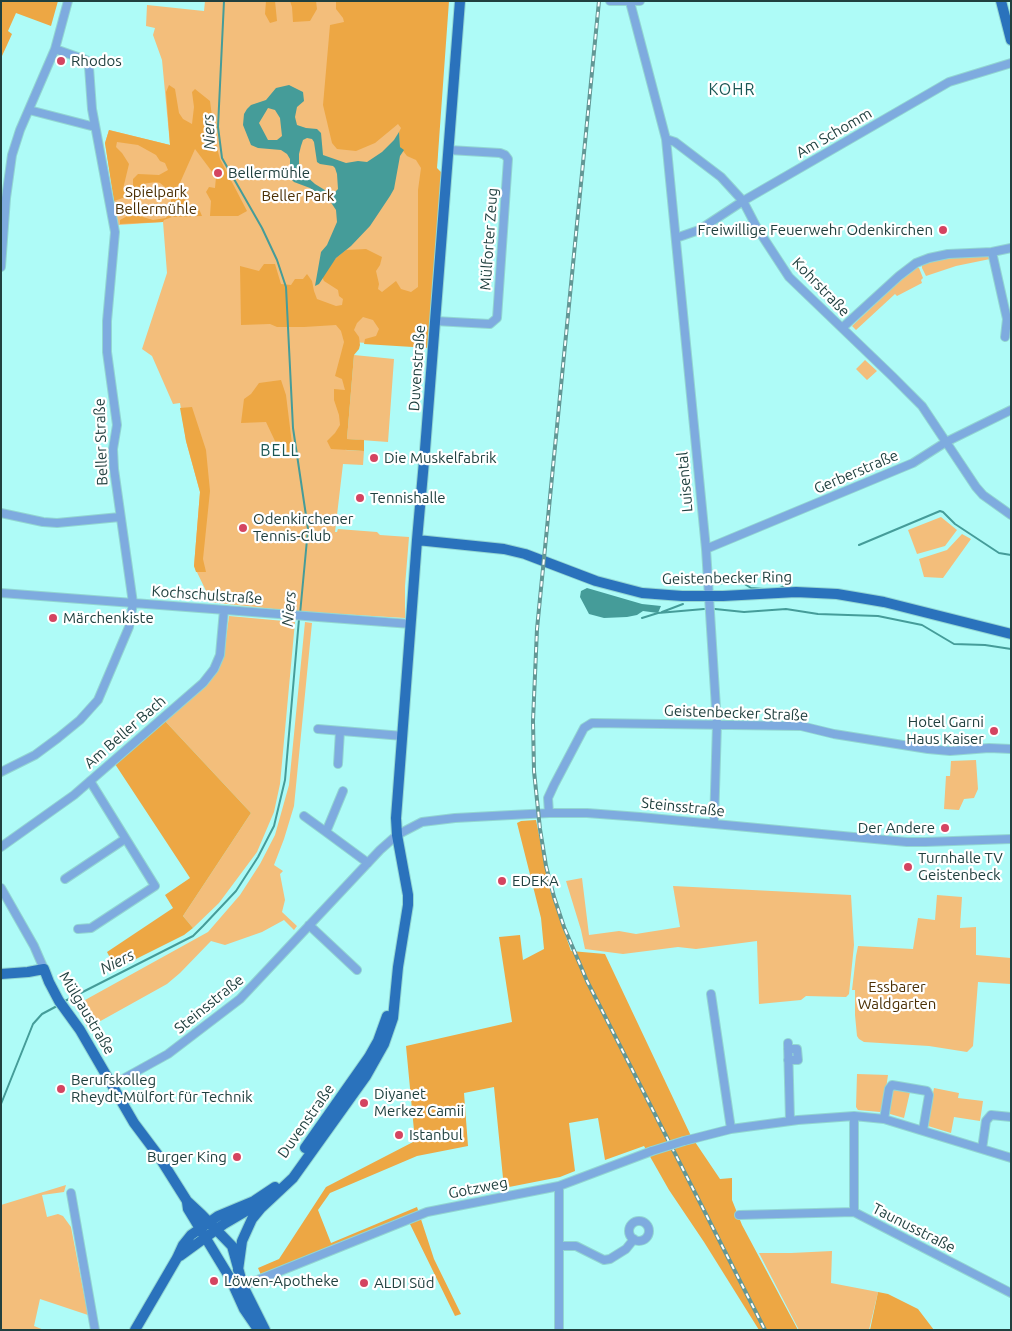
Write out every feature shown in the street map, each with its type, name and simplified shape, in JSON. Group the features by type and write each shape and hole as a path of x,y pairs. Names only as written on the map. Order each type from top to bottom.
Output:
{"main road":[{"name":"Duvenstraße","path":"272,1197 292,1178 376,1060 393,1018 394,992 408,905 408,894 397,834 396,818 416,540 425,458 460,1"},
{"path":"1001,1 1011,40"},
{"name":"Geistenbecker Ring","path":"416,540 504,549 525,554 596,581 642,593 709,597 796,592 837,594 884,602 1011,634"},
{"path":"1,974 30,972 44,968"},
{"name":"Mülgaustraße","path":"44,968 49,982 62,1005 80,1030 134,1123 158,1155 187,1201 232,1246 238,1270 239,1287"},
{"name":"Duvenstraße","path":"135,1330 177,1258 182,1245 190,1235 203,1232 212,1226 222,1214 261,1197 280,1183 289,1172 369,1057 378,1041 394,992"},
{"path":"212,1226 272,1197"},
{"path":"238,1270 240,1250 247,1228 261,1208 272,1197"},
{"name":"Mülgaustraße","path":"187,1201 188,1209 230,1278 239,1287"},
{"path":"239,1287 244,1309 258,1330"},
{"path":"239,1287 265,1330"}],"street":[{"path":"1,267 4,197 12,155 55,49 68,1"},
{"path":"610,1 640,1"},
{"path":"630,2 666,139"},
{"name":"Beller Straße","path":"1,772 35,754 58,738 80,720 98,700 129,627 133,603 120,517 113,449 117,425 107,352 107,324 115,232 95,127 89,67 86,60 55,49"},
{"name":"Am Schomm","path":"676,238 699,230 743,201 949,82 1011,63"},
{"path":"29,110 95,127"},
{"name":"Kohrstraße","path":"666,139 675,142 721,177 743,201 756,228 789,277 922,406 976,487 983,495 1011,515"},
{"name":"Luisental","path":"666,139 706,550 717,724 714,824"},
{"name":"Mülforter Zeug","path":"435,321 490,324 497,318 508,159 505,155 500,154 449,150"},
{"path":"842,328 916,263 948,254 992,252 1011,248"},
{"path":"992,252 1007,319 1004,337"},
{"name":"Gerberstraße","path":"706,550 910,464 946,442 1011,410"},
{"path":"1,513 57,523 120,517"},
{"name":"Kochschulstraße","path":"1,593 411,624"},
{"name":"Am Beller Bach","path":"1,847 90,782 203,683 214,669 220,655 224,610"},
{"name":"Geistenbecker Straße","path":"549,813 548,798 554,785 584,728 592,723 801,726 834,734 928,749 956,751 989,748 1011,749"},
{"path":"318,729 403,736"},
{"path":"338,764 340,731"},
{"path":"78,929 91,928 155,886 90,782"},
{"path":"326,832 342,791"},
{"name":"Steinsstraße","path":"112,1085 168,1054 240,999 397,834 422,822 455,818 549,813 623,815 906,842 1011,838"},
{"path":"304,816 368,863"},
{"path":"65,878 125,839"},
{"name":"Mülgaustraße","path":"1,888 44,968"},
{"path":"309,925 356,970"},
{"path":"30,972 37,963 38,954"},
{"path":"711,994 731,1129"},
{"path":"788,1046 790,1120"},
{"path":"884,1118 889,1088 892,1084 927,1091 929,1095 923,1130"},
{"path":"982,1149 986,1121 991,1115 1011,1117"},
{"path":"854,1116 854,1212"},
{"name":"Gotzweg","path":"239,1287 427,1212 559,1186 652,1151 731,1129 790,1120 854,1116 884,1118 1011,1158"},
{"path":"559,1186 559,1330"},
{"path":"71,1193 95,1330"},
{"name":"Taunusstraße","path":"739,1215 854,1212 1011,1294"},
{"path":"559,1246 576,1246 604,1260 610,1259 626,1249 634,1239"}],"green space":[{"name":"Beller Park","path":"205,1 446,1 427,347 352,342 345,450 364,451 363,465 343,464 335,532 338,529 409,537 405,586 405,618 292,611 209,602 208,595 194,566 200,492 186,441 180,403 173,404 152,356 142,349 167,273 163,222 118,225 105,143 109,130 170,145 162,60 153,35 155,28 146,26 147,5 204,11"},
{"path":"989,254 990,259 956,266 926,276 922,268 922,265 942,258"},
{"path":"917,267 923,278 921,280 922,283 897,296 895,294 856,330 852,326 905,276"},
{"path":"354,355 394,359 388,442 347,439"},
{"path":"865,360 877,371 867,380 856,369"},
{"path":"941,517 957,530 945,546 917,554 908,530"},
{"path":"962,534 971,539 943,578 924,577 919,559 947,550"},
{"path":"229,616 295,622 280,784 274,812 257,852 219,903 193,928 183,916 251,813 165,721 200,690 216,671 224,654"},
{"path":"305,622 312,623 294,806 274,865 283,871 280,874 285,900 282,912 297,926 294,930 284,920 262,932 225,945 211,941 167,984 88,1028 76,1005 208,932 240,895 260,864 275,835 289,785"},
{"path":"976,760 978,789 974,798 964,799 959,810 944,809 946,776 950,776 951,761"},
{"path":"582,878 589,935 619,931 636,934 680,927 673,886 851,895 854,945 849,994 846,997 806,996 801,1000 759,1004 757,941 696,949 678,947 623,954 585,949 566,881"},
{"name":"Essbarer Waldgarten","path":"937,895 962,897 960,928 976,927 976,955 1011,958 1011,984 978,982 973,1046 967,1052 929,1046 864,1042 857,1036 855,990 852,990 858,946 913,949 918,918 935,920"},
{"path":"857,1074 888,1075 883,1110 880,1112 858,1110 856,1107"},
{"path":"934,1088 959,1093 958,1098 983,1101 980,1121 954,1117 951,1133 928,1126"},
{"path":"895,1089 910,1092 904,1118 890,1114 888,1111 892,1091"},
{"path":"66,1185 64,1192 42,1195 47,1217 58,1214 63,1216 71,1227 88,1315 40,1299 34,1326 44,1330 1,1330 1,1205"},
{"path":"832,1251 831,1283 878,1292 869,1330 799,1330 759,1253"}],"shaded area":[{"path":"1,1 58,1 51,26 16,13 8,31 12,34 2,56"},
{"path":"266,1 275,1 277,21 270,23 265,14"},
{"path":"290,1 316,1 317,9 310,21 293,22"},
{"path":"336,1 449,1 437,168 443,174 429,348 364,344 365,339 376,336 379,329 373,320 363,317 357,323 354,330 359,337 360,345 354,355 347,439 364,440 364,451 331,449 327,441 340,425 334,400 334,389 345,390 342,379 335,376 344,342 341,331 336,325 277,327 270,324 241,325 240,266 259,271 264,264 275,264 281,284 291,285 295,279 303,279 307,274 312,281 317,299 336,306 342,305 343,299 339,296 338,290 324,281 322,277 336,258 346,250 366,249 382,257 376,271 379,284 378,289 382,292 396,281 401,289 411,292 418,287 418,190 421,168 416,160 407,156 400,147 399,132 401,128 398,124 375,143 356,151 337,149 332,143 323,105 330,25 344,22 336,9"},
{"path":"169,85 175,89 179,113 183,119 192,124 194,107 192,92 195,89 210,101 215,140 220,159 247,211 238,216 210,216 211,201 206,192 209,187 215,188 216,177 195,149 179,185 182,196 199,209 202,216 172,217 163,222 120,224 120,220 129,215 153,220 166,218 171,201 171,192 160,183 142,184 140,192 114,201 105,143 109,130 170,145 166,92","holes":["117,142 138,145 156,155 160,161 165,163 168,170 159,175 138,174 133,179 133,186 123,189 129,164 116,147"]},
{"path":"281,380 286,395 293,452 277,452 275,441 266,422 241,423 244,399 251,394 259,383"},
{"path":"192,407 206,450 210,491 203,559 206,572 196,572 194,566 200,492 186,441 180,408"},
{"path":"165,721 251,813 183,916 193,928 184,935 116,969 107,952 173,908 165,895 190,878 115,764"},
{"path":"536,820 550,890 571,951 605,954 691,1136 720,1179 732,1178 732,1200 742,1225 798,1330 759,1330 669,1190 644,1146 605,1160 598,1118 569,1123 575,1171 560,1177 504,1188 494,1087 464,1093 468,1146 417,1156 330,1193 318,1210 331,1243 417,1207 434,1259 461,1314 455,1316 409,1222 264,1282 258,1268 279,1259 326,1187 415,1141 406,1046 512,1022 499,937 520,935 523,960 544,949 541,918 517,823"},
{"path":"878,1292 888,1294 918,1309 934,1330 870,1330"}],"water":[{"path":"289,85 303,92 304,101 297,107 295,117 297,125 317,129 321,133 323,155 346,163 367,162 382,152 399,132 400,147 404,150 400,156 394,189 390,196 370,226 351,246 336,258 319,284 315,286 321,252 327,245 337,222 336,210 330,201 290,178 290,159 287,154 281,150 258,148 251,145 243,125 244,114 247,109 251,105 266,100 276,88","holes":["268,108 275,110 280,118 282,136 277,140 268,140 259,123","307,138 312,139 314,142 317,162 335,168 338,189 334,193 328,192 315,184 306,176 299,164 301,146 303,140"]},
{"path":"587,588 642,604 661,606 658,613 643,611 637,615 627,617 604,618 589,614 580,597 581,591"}],"waterway":[{"name":"Niers","path":"224,1 218,127 222,158 262,228 277,260 286,287 293,428 308,529 300,614"},
{"path":"859,545 940,511 955,524 999,553 1011,555"},
{"path":"719,584 738,580 751,588 764,589"},
{"path":"780,588 789,584"},
{"path":"662,612 683,604"},
{"path":"642,618 658,613 704,609"},
{"path":"715,609 744,612 786,609 818,614 878,616 922,625 954,644 985,645 1011,649"},
{"name":"Niers","path":"63,1002 193,936 236,891 258,857 274,826 285,780 299,619"},
{"name":"Niers","path":"1,1104 33,1024 42,1014 57,1006"}],"railway":[{"path":"599,1 537,629 533,721 534,771 540,829 546,866 554,897 564,927 587,981 765,1330"}],"place":[{"name":"Rhodos","path":"61,61"},
{"name":"Bellermühle","path":"218,173"},
{"name":"Freiwillige Feuerwehr Odenkirchen","path":"943,230"},
{"name":"Die Muskelfabrik","path":"374,458"},
{"name":"Tennishalle","path":"360,498"},
{"name":"Odenkirchener Tennis-Club","path":"243,528"},
{"name":"Märchenkiste","path":"53,618"},
{"name":"Hotel Garni Haus Kaiser","path":"994,731"},
{"name":"Der Andere","path":"945,828"},
{"name":"Turnhalle TV Geistenbeck","path":"908,867"},
{"name":"EDEKA","path":"502,881"},
{"name":"Berufskolleg Rheydt-Mülfort für Technik","path":"61,1089"},
{"name":"Diyanet Merkez Camii","path":"364,1103"},
{"name":"Istanbul","path":"399,1135"},
{"name":"Burger King","path":"237,1157"},
{"name":"Löwen-Apotheke","path":"214,1281"},
{"name":"ALDI Süd","path":"364,1283"}],"district":[{"name":"KOHR","path":"732,90"},
{"name":"BELL","path":"280,451"}],"park label":[{"name":"Spielpark Bellermühle","path":"156,200"}]}
